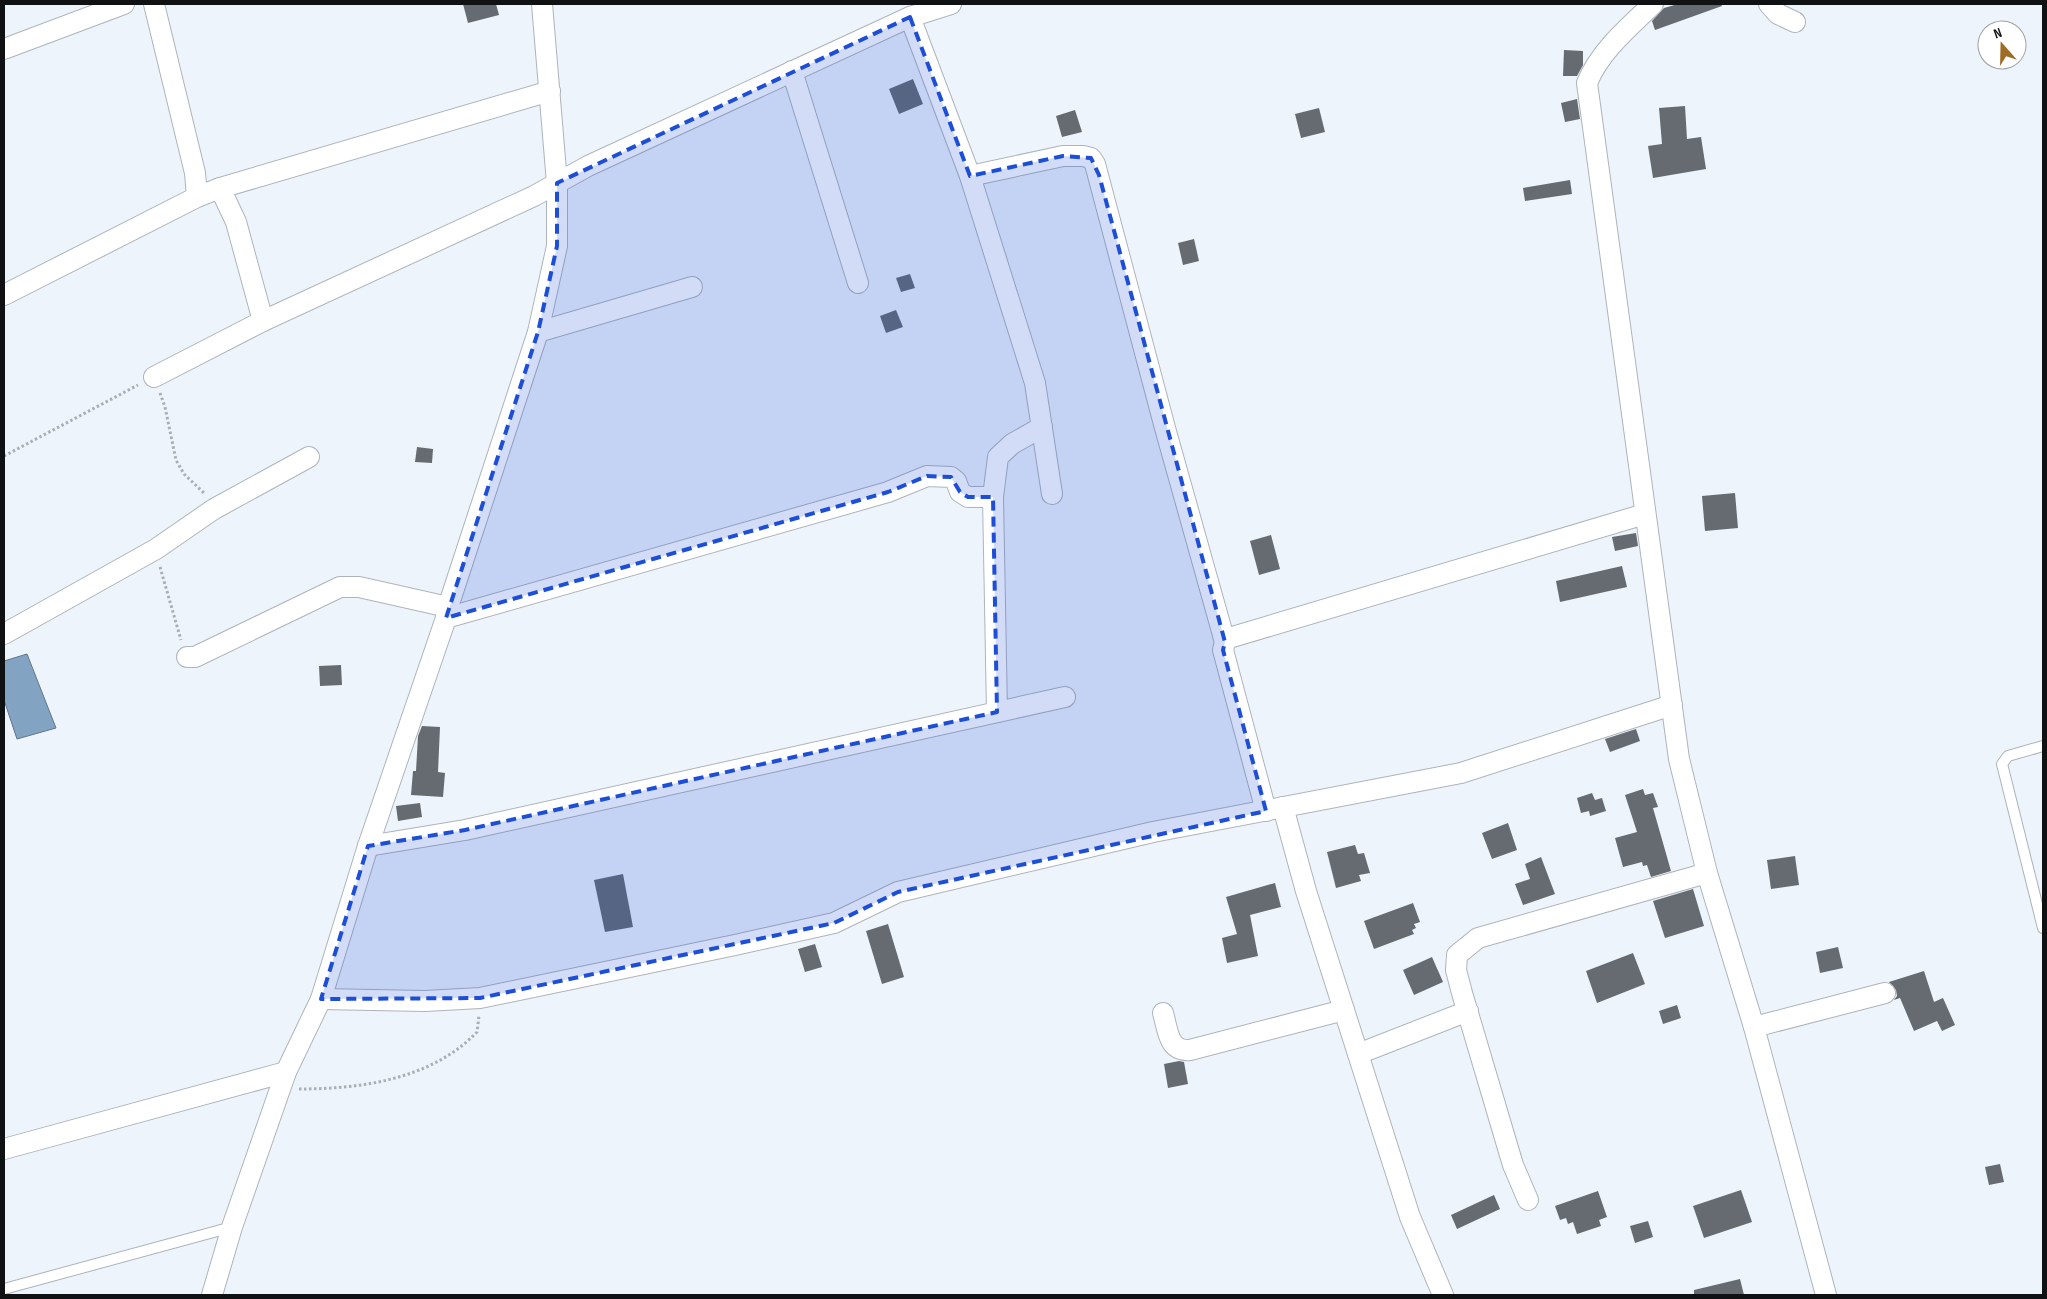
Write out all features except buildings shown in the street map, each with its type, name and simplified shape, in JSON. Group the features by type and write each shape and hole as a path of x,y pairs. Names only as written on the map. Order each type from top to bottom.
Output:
{"street":[{"path":"4,49 124,4"},
{"path":"154,4 195,173 197,196"},
{"path":"212,1295 232,1227 283,1080 321,999 368,846 447,613 538,332 557,246 558,183 542,4"},
{"path":"154,377 263,320 534,196 588,166 910,17 951,4"},
{"path":"1653,4 1624,31 1598,63 1587,82 1679,759 1706,873 1754,1027 1826,1295"},
{"path":"1769,4 1778,14 1795,22"},
{"path":"910,17 970,176 1035,383 1052,494"},
{"path":"792,71 858,283"},
{"path":"4,295 197,196 550,91"},
{"path":"970,176 1063,156 1083,156 1091,158 1095,164 1165,428 1225,642 1224,650 1274,809 1306,890 1410,1217 1443,1295"},
{"path":"220,188 236,222 263,320"},
{"path":"538,332 692,287"},
{"path":"997,712 993,496 998,457 1012,444 1042,428"},
{"path":"4,634 156,549 214,509 309,457"},
{"path":"187,657 195,657 340,587 360,587 447,613 871,497 927,476 951,476 956,481 960,492 968,497 993,496"},
{"path":"1225,642 1229,638 1645,514"},
{"path":"368,846 465,830 1065,697"},
{"path":"321,999 425,1001 480,998 834,923 898,892 1153,832 1461,772 1672,705"},
{"path":"1528,1200 1513,1165 1456,970 1458,955 1478,938 1706,873"},
{"path":"1754,1027 1885,993"},
{"path":"1162,1013 1172,1043 1176,1049 1182,1051 1344,1010"},
{"path":"1358,1054 1468,1011"},
{"path":"4,1149 283,1080"}],"lane":[{"path":"2043,746 2008,756 2002,764 2043,928"},
{"path":"4,1289 232,1227"}],"path":[{"path":"4,456 154,377 165,407 176,460 184,474 204,491 214,509"},
{"path":"156,549 187,657"},
{"path":"283,1080 340,1089 383,1081 432,1066 463,1047 478,1032 480,998"}],"highlighted area":[{"path":"910,17 970,176 1063,156 1091,158 1099,175 1225,642 1223,650 1266,811 898,892 834,923 480,998 321,999 368,846 465,830 997,712 993,497 968,497 960,492 951,477 927,476 888,492 446,618 538,332 557,246 557,183"}],"water":[{"path":"27,654 56,728 17,739 4,700 4,661"}]}
